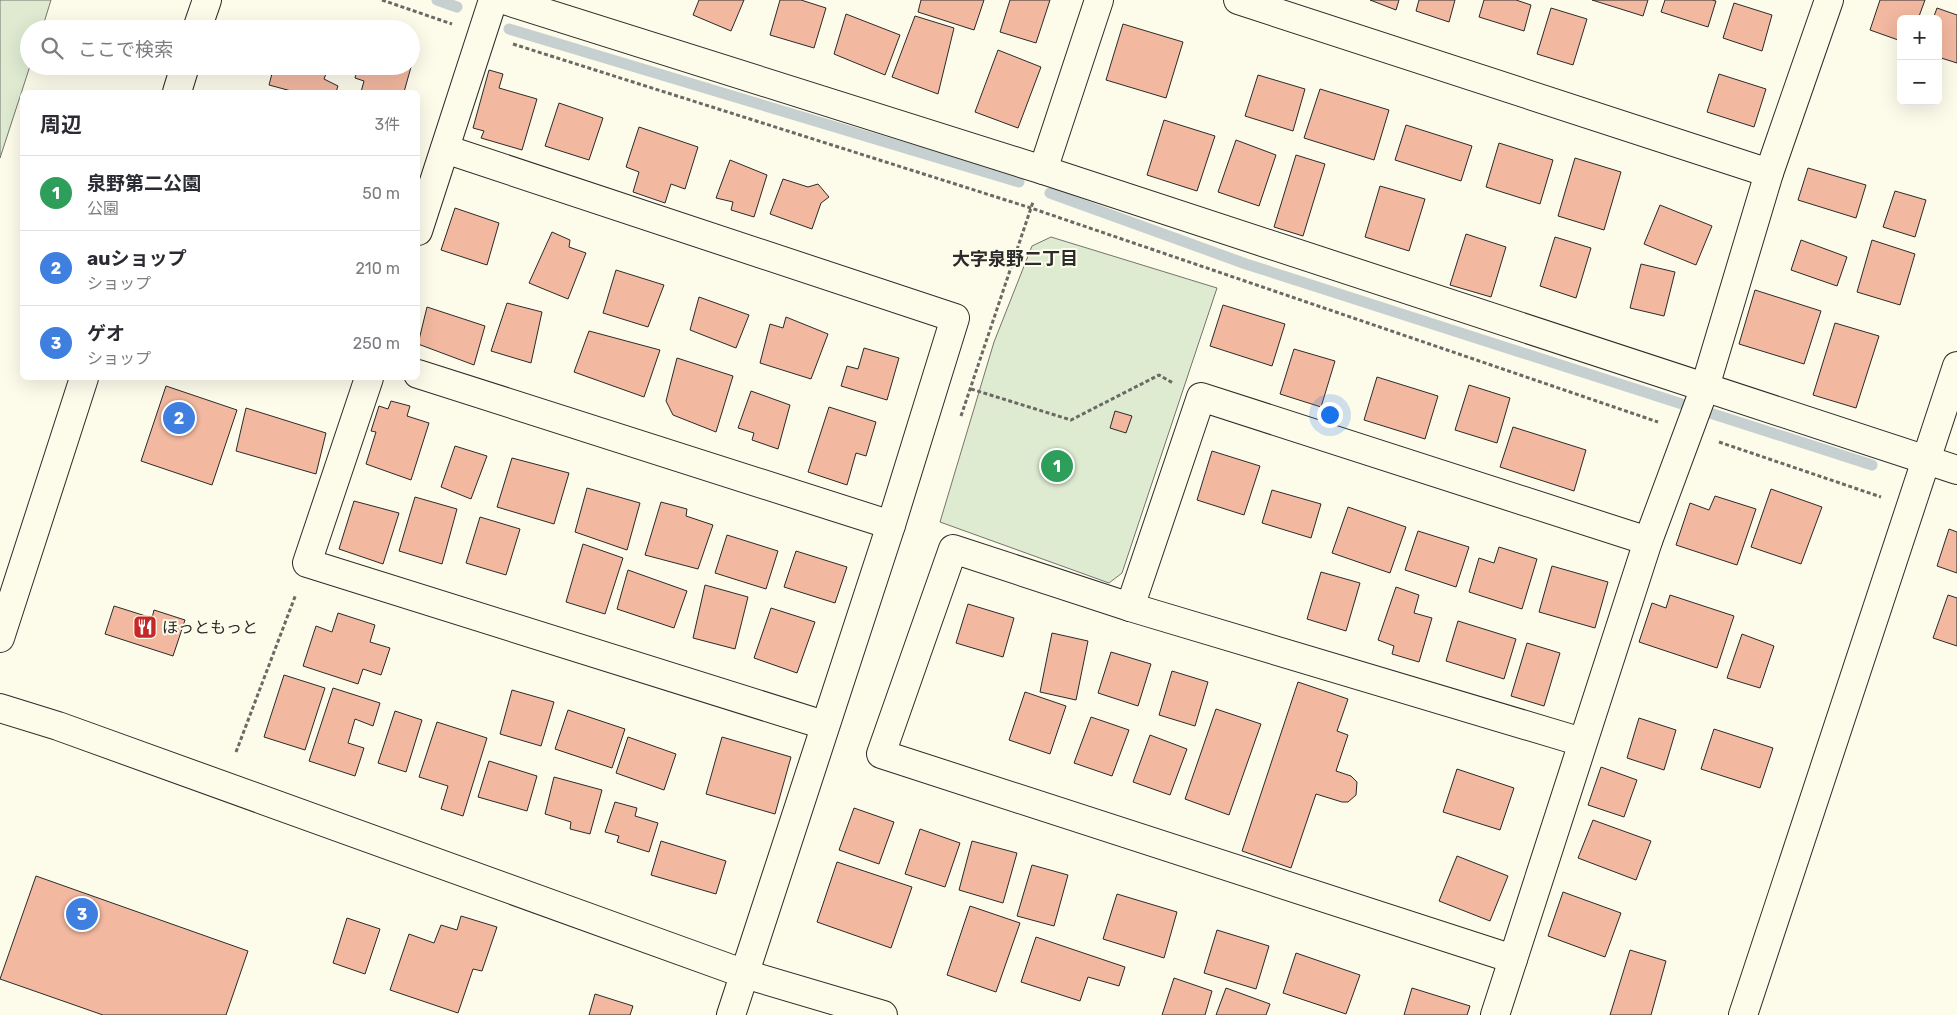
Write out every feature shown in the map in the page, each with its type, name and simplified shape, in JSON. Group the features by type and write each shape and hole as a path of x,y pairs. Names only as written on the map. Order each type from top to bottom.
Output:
{"street":[{"path":"200,20 207,0"},
{"path":"420,225 493,0"},
{"path":"504,0 1043,170 1957,470"},
{"path":"1043,170 1099,0"},
{"path":"1238,0 1770,173"},
{"path":"1495,1015 1648,541 1704,387 1770,173 1829,0"},
{"path":"178,90 182,75"},
{"path":"445,149 955,318 891,525 824,725 731,1015"},
{"path":"1743,1015 1957,366"},
{"path":"420,375 891,525"},
{"path":"0,638 83,380"},
{"path":"368,380 307,563 824,725"},
{"path":"1130,608 1201,396 1648,541"},
{"path":"1513,959 881,754 953,549 1130,608 1582,742"},
{"path":"0,708 67,729 744,974 883,1015"}],"path":[{"path":"382,0 482,34 1030,208 1882,497"},
{"path":"971,389 1071,420 1159,375 1201,396"},
{"path":"236,752 307,563"}],"green space":[{"path":"0,0 51,0 45,20 20,20 20,75 27,75 22,90 20,90 20,97 0,158"},
{"path":"1051,237 1217,288 1122,573 1109,583 940,522 994,342 1032,246"}],"building":[{"path":"699,0 744,0 731,31 693,15"},
{"path":"780,0 801,0 826,8 814,48 770,35"},
{"path":"921,0 984,0 974,30 918,12"},
{"path":"1010,0 1050,0 1036,43 1000,32"},
{"path":"1370,0 1399,0 1396,10"},
{"path":"1419,0 1455,0 1449,22 1416,11"},
{"path":"1484,0 1516,0 1531,5 1524,31 1479,17"},
{"path":"1592,0 1648,0 1643,16"},
{"path":"1665,0 1716,1 1708,27 1661,12"},
{"path":"1880,0 1925,0 1919,15 1897,15 1897,40 1870,30"},
{"path":"1734,3 1772,15 1762,51 1723,38"},
{"path":"1551,8 1587,19 1573,65 1537,54"},
{"path":"1937,8 1957,15 1957,63 1942,58 1942,15 1934,15"},
{"path":"846,14 900,35 885,75 834,54"},
{"path":"915,16 954,28 938,94 892,77"},
{"path":"1123,24 1183,42 1166,98 1106,80"},
{"path":"998,50 1041,67 1018,128 975,112"},
{"path":"489,70 503,74 499,88 537,99 522,150 481,138 484,131 473,128"},
{"path":"1719,74 1766,89 1754,127 1707,112"},
{"path":"272,75 326,75 324,79 338,86 337,90 288,90 269,85"},
{"path":"356,75 409,75 405,90 362,90 364,81 355,78"},
{"path":"1258,75 1305,89 1293,131 1245,116"},
{"path":"1320,89 1389,110 1374,160 1304,138"},
{"path":"559,103 603,118 589,160 545,146"},
{"path":"1164,120 1215,136 1197,191 1147,175"},
{"path":"1406,125 1472,146 1461,181 1395,160"},
{"path":"639,127 698,147 685,189 671,184 665,203 633,192 639,172 626,167"},
{"path":"1236,140 1276,155 1259,206 1218,192"},
{"path":"1499,143 1553,160 1540,204 1486,187"},
{"path":"1296,155 1325,164 1303,236 1274,227"},
{"path":"1575,158 1621,172 1604,230 1558,216"},
{"path":"730,160 767,175 754,217 731,210 733,202 716,198"},
{"path":"1808,168 1866,185 1856,218 1798,200"},
{"path":"783,179 808,187 818,184 829,197 821,203 812,229 770,214"},
{"path":"1380,186 1425,199 1409,251 1365,237"},
{"path":"1895,191 1926,200 1915,237 1883,227"},
{"path":"1660,205 1712,226 1696,265 1644,244"},
{"path":"455,208 499,223 487,265 441,250"},
{"path":"552,232 570,240 569,247 586,253 568,299 529,283"},
{"path":"1466,234 1506,247 1491,297 1450,285"},
{"path":"1555,237 1591,248 1576,298 1540,286"},
{"path":"1801,240 1847,257 1837,286 1791,270"},
{"path":"1872,240 1915,254 1900,305 1857,292"},
{"path":"1641,264 1675,272 1664,316 1630,308"},
{"path":"616,270 664,285 648,327 603,313"},
{"path":"1755,290 1821,311 1804,364 1739,344"},
{"path":"699,297 749,315 736,348 690,330"},
{"path":"507,303 542,312 531,363 491,351"},
{"path":"1223,305 1285,324 1272,366 1210,346"},
{"path":"427,307 485,326 474,365 420,345 420,336"},
{"path":"786,317 828,334 811,379 760,363 770,324 783,328"},
{"path":"1835,323 1879,336 1856,408 1813,395"},
{"path":"589,331 660,350 644,397 574,372"},
{"path":"864,348 899,358 887,400 841,386 847,366 858,369"},
{"path":"1294,349 1335,361 1321,407 1280,394"},
{"path":"677,358 733,376 716,432 673,415 666,401"},
{"path":"1377,377 1438,396 1425,439 1364,420"},
{"path":"1469,385 1510,398 1497,443 1455,430"},
{"path":"166,386 237,410 212,485 141,461"},
{"path":"751,391 790,405 778,449 752,440 754,433 738,428"},
{"path":"391,401 410,406 407,416 429,423 411,480 366,464 376,432 371,431 379,406 388,409"},
{"path":"829,407 876,422 866,456 856,453 847,485 808,472"},
{"path":"246,408 326,433 316,474 236,451"},
{"path":"1115,411 1132,416 1126,433 1110,428"},
{"path":"1513,427 1586,450 1574,491 1500,467"},
{"path":"455,446 487,456 471,499 441,487"},
{"path":"1212,451 1260,466 1244,515 1197,500"},
{"path":"512,458 569,473 554,524 497,507"},
{"path":"587,488 640,503 627,550 575,532"},
{"path":"1771,489 1822,507 1801,564 1751,547"},
{"path":"1272,490 1321,504 1311,538 1262,523"},
{"path":"1715,496 1756,509 1737,565 1676,545 1690,503 1709,510"},
{"path":"415,497 457,509 442,564 399,551"},
{"path":"354,501 399,513 383,564 339,549"},
{"path":"661,502 687,509 686,516 713,525 698,569 645,555"},
{"path":"1348,507 1406,527 1390,573 1332,553"},
{"path":"480,517 520,529 506,575 466,563"},
{"path":"1949,529 1957,532 1957,573 1937,566"},
{"path":"1418,531 1469,547 1456,587 1405,570"},
{"path":"727,535 778,551 766,589 715,573"},
{"path":"583,544 623,558 605,614 566,602"},
{"path":"1499,547 1537,559 1522,609 1469,592 1479,558 1494,563"},
{"path":"796,551 847,567 835,603 784,587"},
{"path":"1552,566 1608,582 1595,628 1539,612"},
{"path":"628,570 687,591 674,628 617,609"},
{"path":"1321,572 1360,583 1346,631 1307,619"},
{"path":"705,585 748,597 735,649 693,638"},
{"path":"1396,587 1419,595 1414,613 1432,618 1419,662 1392,654 1394,646 1378,640"},
{"path":"1670,595 1734,616 1717,668 1639,642 1652,603 1666,608"},
{"path":"1948,595 1957,598 1957,646 1933,638"},
{"path":"968,604 1014,618 1003,657 956,643"},
{"name":"ほっともっと","path":"114,606 152,618 154,610 185,620 173,656 105,634"},
{"path":"771,608 815,622 797,673 754,658"},
{"path":"338,613 375,625 370,642 390,648 381,675 363,669 358,684 303,666 316,626 332,632"},
{"path":"1458,621 1516,639 1504,679 1446,661"},
{"path":"1052,633 1088,641 1076,700 1040,692"},
{"path":"1742,634 1774,646 1760,688 1727,678"},
{"path":"1527,643 1560,653 1544,706 1511,696"},
{"path":"1111,652 1151,664 1138,706 1098,693"},
{"path":"1172,671 1208,682 1195,726 1159,715"},
{"path":"284,675 325,688 305,750 264,737"},
{"path":"1298,682 1348,699 1337,731 1348,735 1336,771 1351,776 1357,782 1356,795 1348,802 1316,794 1291,868 1242,851"},
{"path":"333,688 380,703 373,726 355,719 348,743 364,748 355,776 309,761"},
{"path":"512,690 554,702 541,746 500,734"},
{"path":"1025,692 1066,706 1050,754 1009,740"},
{"path":"1216,709 1261,724 1229,815 1185,799"},
{"path":"568,710 625,729 612,768 555,749"},
{"path":"395,711 422,720 406,772 378,763"},
{"path":"1091,717 1129,730 1112,776 1074,763"},
{"path":"1639,718 1676,730 1664,770 1627,758"},
{"path":"437,722 487,738 463,816 441,809 448,786 419,777"},
{"path":"1714,729 1773,748 1760,788 1701,769"},
{"path":"1150,735 1187,749 1170,795 1133,782"},
{"path":"628,737 676,754 664,790 616,773"},
{"path":"722,737 791,757 775,814 706,794"},
{"path":"489,761 537,776 527,811 478,797"},
{"path":"1601,767 1637,780 1624,817 1588,805"},
{"path":"1457,769 1514,788 1500,830 1443,812"},
{"path":"554,777 602,790 590,834 570,829 571,822 545,814"},
{"path":"615,802 637,808 635,816 658,823 649,852 617,842 619,836 605,832"},
{"path":"854,808 894,822 879,864 839,850"},
{"path":"1593,820 1651,841 1636,880 1578,858"},
{"path":"920,829 960,843 945,887 905,874"},
{"path":"661,841 726,861 716,894 651,875"},
{"path":"972,841 1017,853 1003,903 959,890"},
{"path":"1457,856 1508,876 1490,921 1439,901"},
{"path":"837,862 912,887 891,948 817,922"},
{"path":"1032,865 1068,875 1054,926 1017,916"},
{"path":"36,876 248,951 226,1015 103,1015 0,979"},
{"path":"1563,892 1621,913 1605,957 1548,936"},
{"path":"1117,894 1177,912 1164,958 1103,939"},
{"path":"970,906 1020,923 996,992 947,975"},
{"path":"461,916 497,927 482,971 473,969 458,1013 390,990 409,934 434,943 441,925 457,930"},
{"path":"347,918 380,929 365,974 333,963"},
{"path":"1217,930 1269,946 1256,989 1204,973"},
{"path":"1036,937 1125,967 1119,986 1088,977 1080,1001 1021,982"},
{"path":"1630,950 1666,961 1651,1015 1610,1015"},
{"path":"1296,953 1360,975 1346,1014 1283,993"},
{"path":"1174,978 1212,991 1205,1015 1162,1015"},
{"path":"1226,988 1270,1004 1266,1015 1216,1015"},
{"path":"1412,988 1470,1006 1467,1015 1404,1015"},
{"path":"595,994 633,1006 630,1015 589,1015"}],"waterway":[{"path":"437,0 457,7"},
{"path":"509,29 1019,182"},
{"path":"1050,193 1246,264 1872,465"}],"place":[{"name":"auショップ","path":"179,418"},
{"name":"泉野第二公園","path":"1057,466"},
{"name":"ほっともっと","path":"145,627"},
{"name":"ゲオ","path":"82,914"}],"district":[{"name":"大字泉野二丁目","path":"1015,259"}]}
